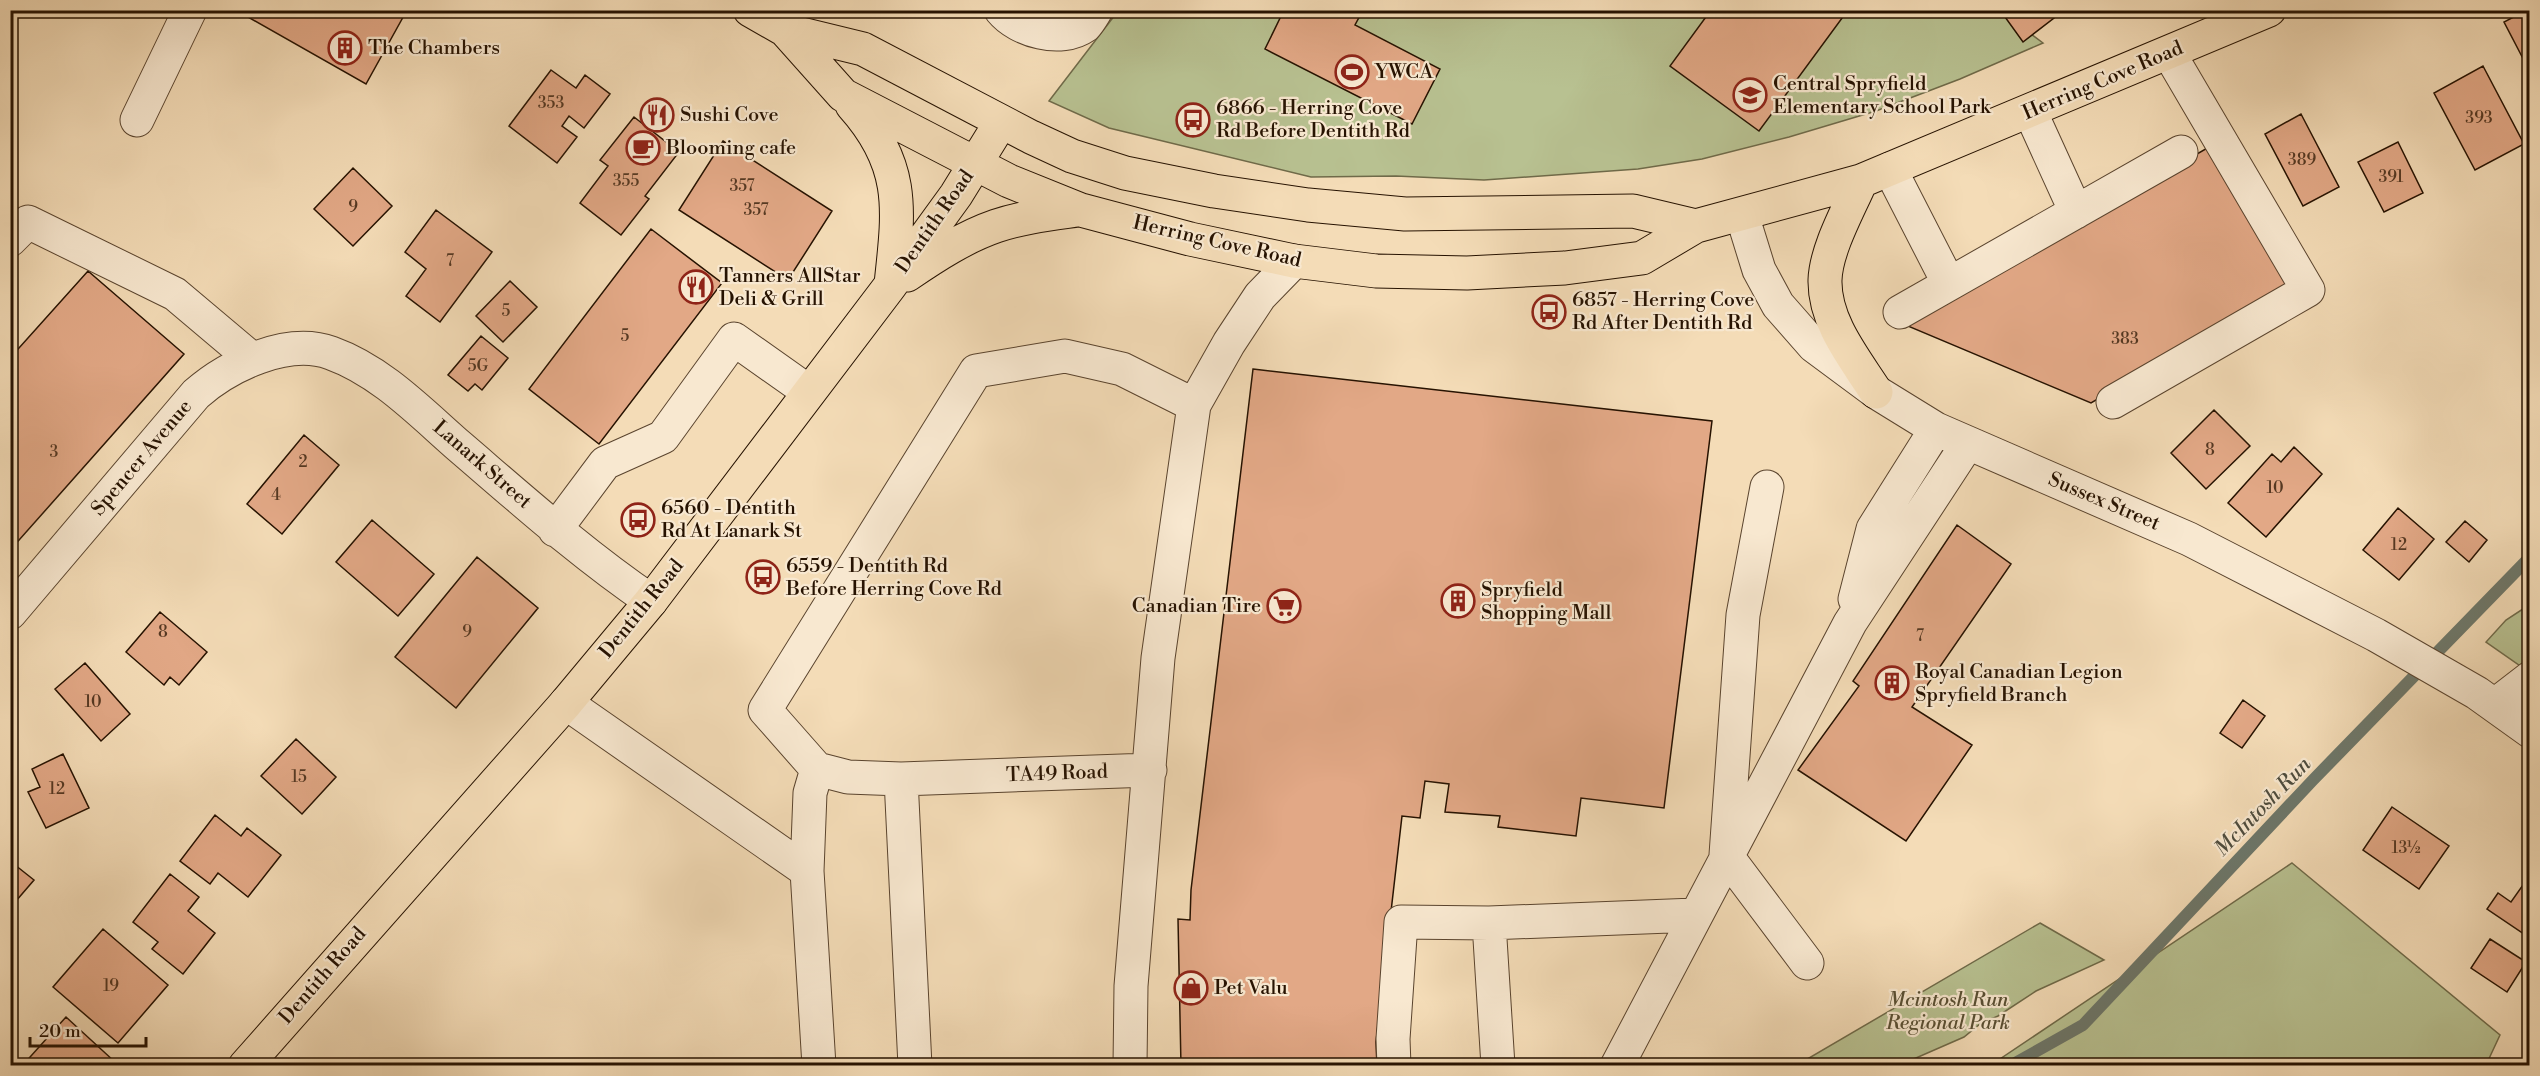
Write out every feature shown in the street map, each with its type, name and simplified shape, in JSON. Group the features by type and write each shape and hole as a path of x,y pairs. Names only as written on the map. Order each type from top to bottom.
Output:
{"main road":[{"name":"Herring Cove Road","path":"750,10 791,20 863,49 1001,122 1072,156 1125,173 1214,191 1308,205 1405,214 1633,211 1696,226"},
{"name":"Herring Cove Road","path":"791,20 843,95 1009,182 1082,210 1190,239 1294,261 1398,272 1467,273 1565,268 1642,258 1696,226 1742,215 1876,175 2269,10"},
{"path":"843,95 870,126 885,152 896,186 897,225 890,286"},
{"name":"Dentith Road","path":"245,1065 566,703 651,601 890,286 975,165 1001,122"},
{"path":"1875,392 1840,335 1829,308 1825,280 1838,234 1876,175"},
{"path":"890,286 938,254 996,226 1032,217 1082,210"}],"street":[{"path":"137,120 190,10"},
{"path":"1001,10 1009,20 1028,29 1053,34 1072,32 1086,25 1096,10"},
{"path":"2113,402 2308,290 2169,53"},
{"path":"2030,111 2076,212"},
{"path":"1900,312 2181,152"},
{"path":"1876,175 1949,284"},
{"name":"Sussex Street","path":"1742,215 1759,270 1778,305 1814,346 1875,392 1936,429 2189,539 2376,635 2459,682 2495,705 2529,731"},
{"path":"10,240 28,222 176,294 252,359"},
{"path":"1130,1065 1131,986 1138,878 1150,770 1158,658 1194,405 1229,343 1260,296 1294,261"},
{"path":"555,530 605,463 663,437 734,339 809,392"},
{"name":"Spencer Avenue","path":"10,613 184,406 208,384 252,359 284,351 304,350"},
{"name":"Lanark Street","path":"304,350 329,352 381,378 555,530 604,569 651,601"},
{"path":"819,1065 807,871 810,793 817,769 765,710 976,371 1065,356 1122,369 1194,405"},
{"path":"1850,623 1873,529 1936,429"},
{"path":"1617,1065 1850,623 1968,443"},
{"path":"1767,487 1743,615 1726,855 1807,963"},
{"path":"2495,705 2529,678"},
{"path":"566,703 807,871"},
{"name":"TA49 Road","path":"817,769 848,777 901,779 1150,770"},
{"path":"901,779 915,1065"},
{"path":"1394,1065 1393,1039 1401,922 1489,922 1695,915"},
{"path":"1489,922 1498,1065"}],"green space":[{"path":"1999,10 2043,43 1960,79 1876,111 1789,137 1702,159 1638,169 1484,180 1396,176 1311,177 1109,128 1049,101 1118,11"},
{"path":"2529,605 2529,672 2486,642 2506,620"},
{"path":"2292,863 2500,1035 2486,1065 1991,1065"},
{"name":"Mcintosh Run Regional Park","path":"2040,923 2104,960 2036,991 1998,1016 1980,1024 1964,1037 1900,1065 1797,1065"}],"building":[{"name":"The Chambers","path":"243,10 407,10 366,84 241,13"},
{"path":"1284,10 1363,10 1355,25 1440,69 1412,124 1265,49"},
{"path":"1711,10 1848,10 1759,131 1670,66"},
{"path":"2000,10 2049,10 2054,18 2023,42"},
{"path":"2530,10 2530,72 2504,22"},
{"path":"2483,66 2524,144 2475,170 2434,93"},
{"path":"551,70 576,88 585,75 610,94 584,128 569,116 562,126 577,137 557,163 509,126"},
{"path":"2301,114 2339,187 2303,206 2265,134"},
{"path":"634,117 679,152 645,196 649,199 621,235 580,203 608,166 600,160"},
{"path":"723,141 832,211 788,280 679,210"},
{"path":"2398,142 2423,193 2384,212 2358,162"},
{"path":"2209,147 2290,287 2091,403 1903,324"},
{"path":"353,168 392,206 353,246 314,209"},
{"path":"436,210 492,252 440,322 406,296 426,269 405,252"},
{"path":"651,229 722,283 599,444 529,389"},
{"path":"88,271 184,354 12,548 10,546 10,358"},
{"path":"510,281 537,307 503,342 476,316"},
{"path":"481,336 508,358 482,390 475,384 468,391 448,375"},
{"name":"Spryfield Shopping Mall","path":"1253,369 1712,421 1664,808 1581,798 1576,836 1498,827 1500,816 1445,812 1449,784 1425,781 1420,818 1402,816 1376,1042 1377,1066 1181,1066 1178,919 1190,920 1191,890"},
{"path":"2214,410 2250,446 2206,489 2171,453"},
{"path":"304,435 339,465 282,534 247,504"},
{"path":"2294,447 2322,474 2266,537 2228,503 2272,454 2281,462"},
{"path":"2398,508 2434,539 2399,580 2363,550"},
{"path":"372,520 434,574 398,616 336,562"},
{"path":"2465,521 2487,540 2469,562 2446,542"},
{"name":"Royal Canadian Legion Spryfield Branch","path":"1957,525 2011,564 1912,707 1972,745 1906,841 1798,770 1859,686 1853,681"},
{"path":"477,557 538,608 456,708 395,657"},
{"path":"160,612 207,652 179,685 170,677 164,685 126,652"},
{"path":"85,663 130,714 101,741 55,689"},
{"path":"2243,700 2265,716 2242,748 2220,733"},
{"path":"296,739 336,777 302,814 261,776"},
{"path":"63,754 89,808 46,828 28,792 40,787 32,769"},
{"path":"2392,807 2449,846 2419,889 2363,850"},
{"path":"215,815 241,836 247,828 281,855 248,897 218,873 210,884 180,861"},
{"path":"10,861 34,880 10,908"},
{"path":"170,874 199,897 188,911 215,933 183,974 152,949 158,942 133,922"},
{"path":"2530,875 2530,938 2487,909 2498,893 2511,902"},
{"path":"103,929 168,985 118,1043 53,987"},
{"path":"2490,939 2526,962 2507,992 2471,968"},
{"path":"66,1017 115,1062 112,1066 22,1066"}],"waterway":[{"name":"McIntosh Run","path":"2010,1066 2083,1025 2313,780 2530,557"}],"place":[{"name":"The Chambers","path":"345,48"},
{"name":"YWCA","path":"1352,72"},
{"name":"Central Spryfield Elementary School Park","path":"1750,95"},
{"name":"Sushi Cove","path":"657,115"},
{"name":"6866 - Herring Cove Rd Before Dentith Rd","path":"1193,120"},
{"name":"Blooming cafe","path":"643,148"},
{"name":"Tanners AllStar Deli & Grill","path":"696,287"},
{"name":"6857 - Herring Cove Rd After Dentith Rd","path":"1549,312"},
{"name":"6560 - Dentith Rd At Lanark St","path":"638,520"},
{"name":"6559 - Dentith Rd Before Herring Cove Rd","path":"763,577"},
{"name":"Spryfield Shopping Mall","path":"1458,601"},
{"name":"Canadian Tire","path":"1284,606"},
{"name":"Royal Canadian Legion Spryfield Branch","path":"1892,683"},
{"name":"Pet Valu","path":"1191,988"}]}
